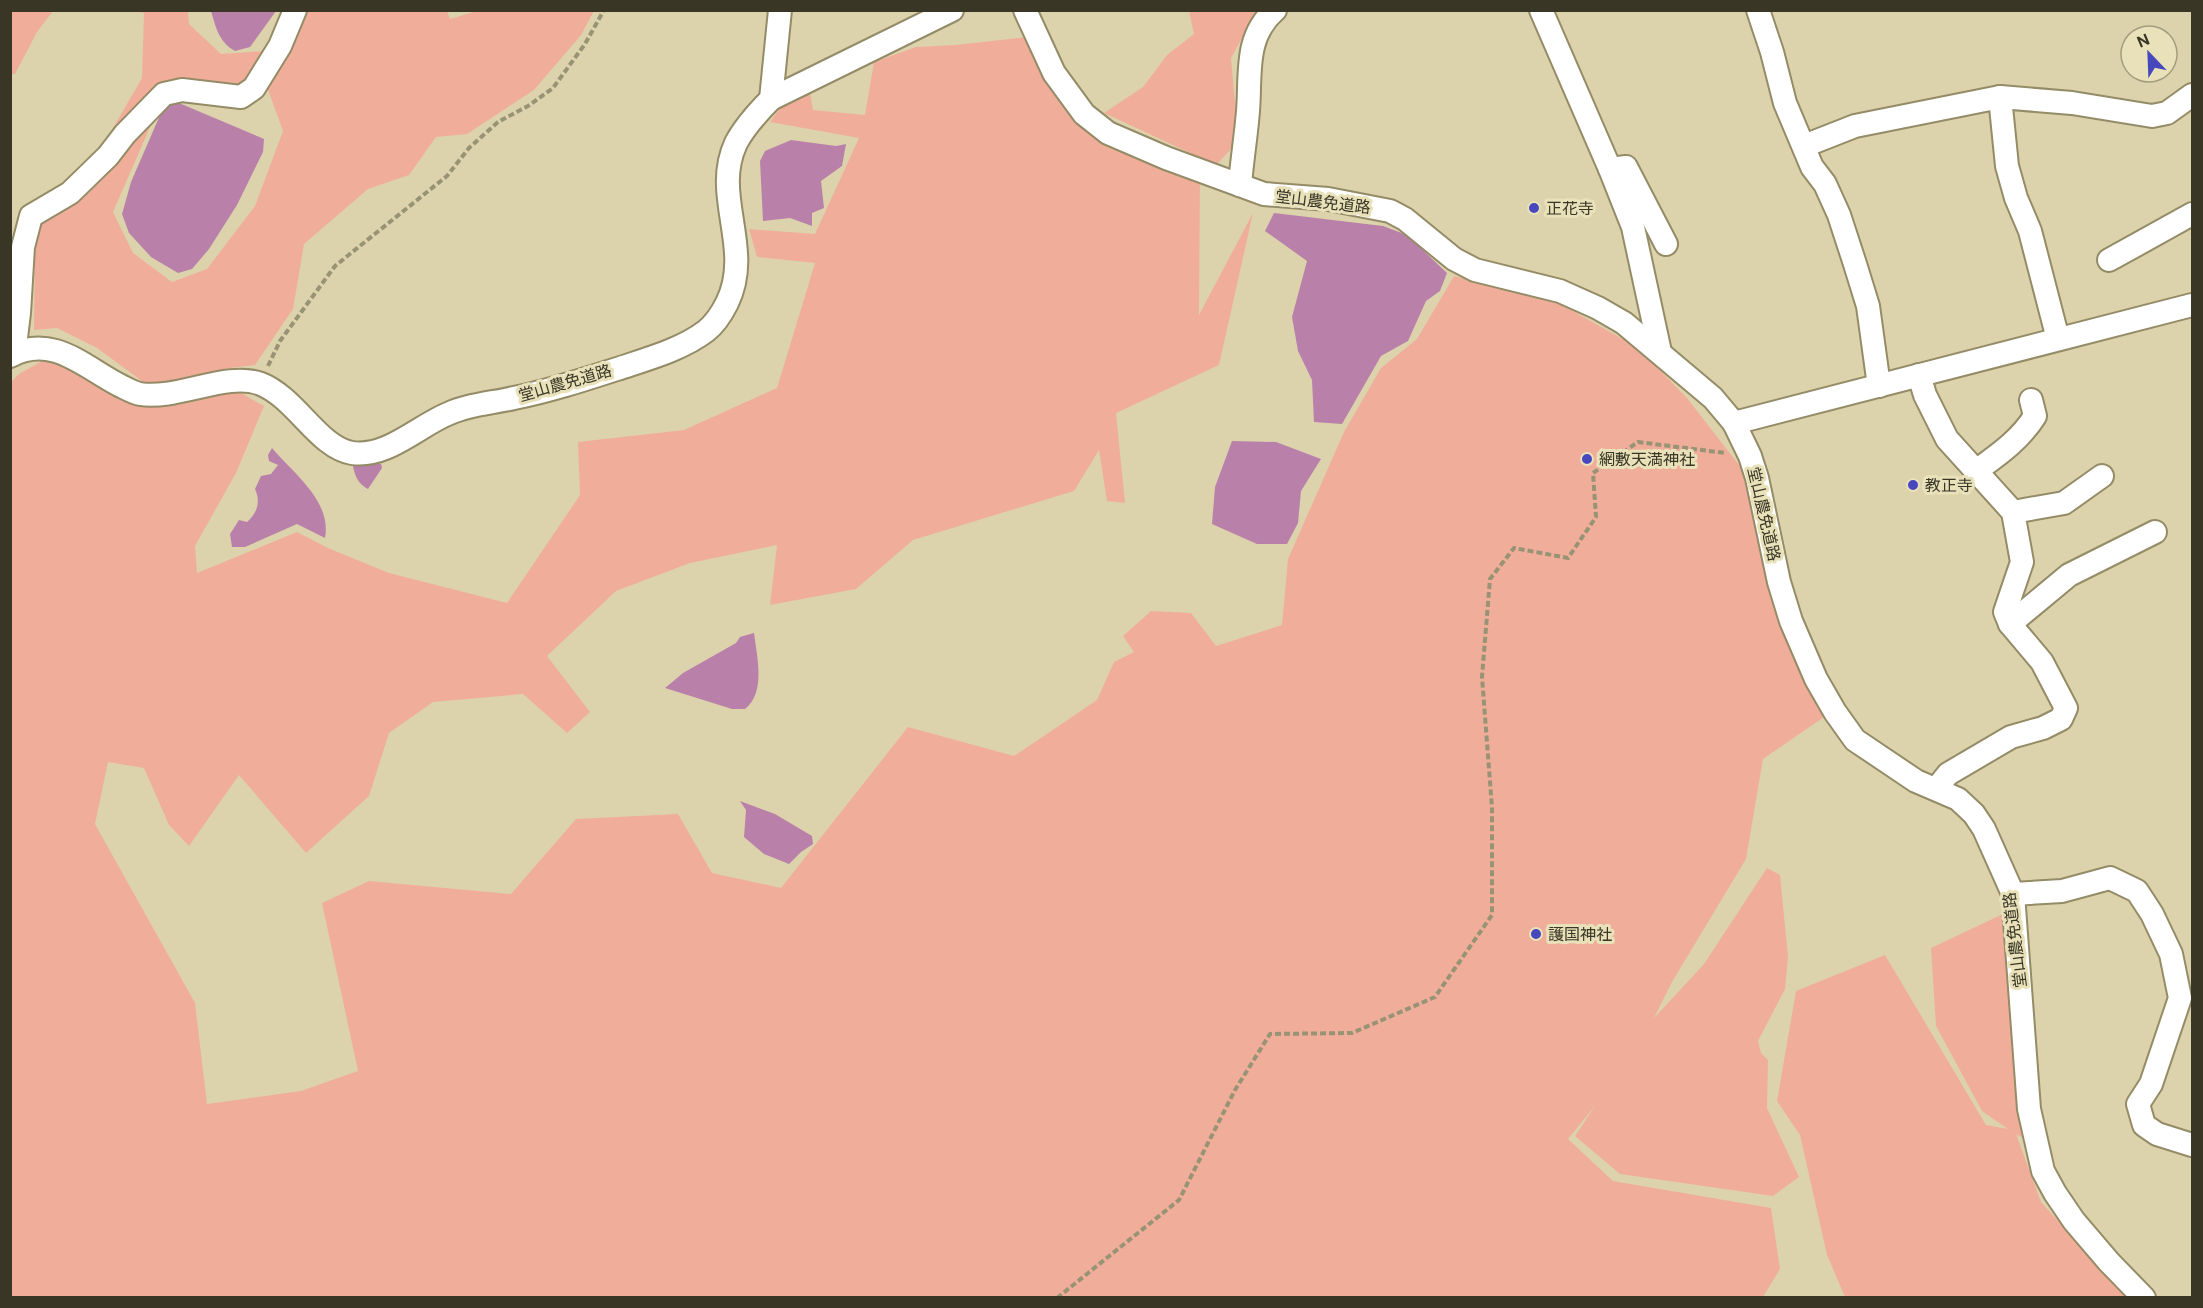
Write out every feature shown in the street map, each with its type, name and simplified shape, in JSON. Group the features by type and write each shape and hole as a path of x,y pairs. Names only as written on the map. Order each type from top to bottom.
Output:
{"street":[{"path":"12,355 23,247 31,216 70,193 108,156 125,134 164,94 182,90 241,97 254,88 280,46 296,10"},
{"path":"771,99 780,10"},
{"name":"堂山農免道路","path":"12,355 31,348 58,351 79,360 107,379 138,394 168,394 233,381 259,383 282,396 335,448 354,453 388,447 450,413 557,388 658,355 706,330 721,314 731,294 738,254 728,189 729,169 735,145 751,119 771,99 952,10"},
{"name":"堂山農免道路","path":"1025,10 1054,73 1084,114 1108,133 1166,158 1264,194 1328,199 1390,211 1405,219 1454,259 1475,270 1560,291 1624,323 1713,398 1734,423 1750,456 1757,478 1779,582 1791,621 1816,679 1830,704 1855,740 1916,780 1959,799 1974,814 1984,829 2013,894 2029,1109 2043,1172 2074,1221 2144,1298"},
{"path":"1240,185 1248,110 1249,58 1262,21 1275,10"},
{"path":"1541,10 1633,227 1660,352"},
{"path":"1758,10 1772,52 1785,104 1812,167 1825,184 1839,215 1865,295 1879,386"},
{"path":"1804,146 1856,126 2000,97 2072,103 2152,116 2167,113 2193,95"},
{"path":"2000,97 2007,166 2016,198 2030,231 2058,339"},
{"path":"1610,169 1626,167 1666,244"},
{"path":"2109,260 2193,214"},
{"path":"1734,423 2193,305"},
{"path":"1919,375 1925,394 1947,439 2013,512 2022,562 2005,612 2010,624 2042,662 2066,708 2061,719 2043,728 2011,737 1948,774 1936,789"},
{"path":"1976,471 2005,450 2028,428 2035,416 2031,400"},
{"path":"2013,512 2064,502 2102,476"},
{"path":"2010,624 2069,575 2155,532"},
{"path":"2013,894 2062,891 2110,878 2137,891 2152,914 2171,954 2180,998 2151,1084 2138,1104 2144,1125 2157,1134 2193,1145"}],"path":[{"path":"259,383 280,341 335,266 447,176 469,148 498,122 528,106 553,88 585,44 604,10"},
{"path":"1057,1298 1179,1200 1235,1090 1270,1034 1352,1033 1436,997 1492,915 1492,808 1482,677 1490,579 1514,548 1568,558 1596,518 1593,473 1638,442 1750,456"}],"shaded area":[{"path":"211,10 276,11 250,47 235,51 222,39"},
{"path":"10,11 53,11 37,32 15,74 11,74"},
{"path":"135,11 188,11 189,24 221,54 264,51 243,86 171,86 98,154 142,78 144,13"},
{"path":"307,11 447,11 450,19 477,11 594,11 581,35 534,90 467,134 436,137 409,175 368,189 304,244 293,309 255,365 229,368 191,381 146,384 97,348 57,328 34,330 35,253 40,220 157,111 113,212 133,253 172,282 207,269 255,206 283,131 267,87"},
{"path":"1189,11 1257,11 1231,58 1235,103 1235,145 1216,165 1104,113 1143,87 1167,55 1194,34"},
{"path":"1027,37 1063,103 1200,175 1199,315 1253,213 1219,365 1116,413 1125,503 1107,501 1099,450 1074,491 913,540 856,589 770,605 777,545 690,563 616,591 547,656 590,712 567,733 523,694 433,702 389,733 369,796 306,853 239,775 189,846 169,825 144,768 108,762 95,824 195,1003 207,1104 301,1091 358,1071 322,903 369,881 511,894 576,819 678,814 712,873 781,888 908,727 1014,756 1097,700 1114,662 1134,652 1123,636 1151,611 1191,613 1216,646 1282,625 1288,559 1344,432 1381,368 1417,339 1454,276 1555,301 1637,347 1687,398 1743,470 1772,600 1824,717 1763,759 1746,859 1672,982 1654,1018 1704,964 1767,868 1780,875 1788,957 1785,989 1758,1041 1761,1053 1768,1060 1767,1108 1799,1177 1773,1196 1620,1174 1575,1136 1595,1106 1568,1139 1613,1181 1771,1208 1780,1269 1763,1297 11,1298 10,383 19,374 51,356 139,404 232,388 264,406 236,473 195,546 197,573 297,532 328,548 389,573 507,603 580,495 578,442 684,430 777,388 815,263 757,257 749,229 815,234 859,138 770,122 783,104 810,92 813,110 865,115 874,62 916,47"},
{"path":"179,103 264,139 263,152 237,205 209,249 192,269 178,273 151,257 129,233 122,214 131,182 164,106"},
{"path":"791,140 836,146 846,144 842,166 821,181 824,208 812,213 812,226 790,218 763,221 760,161 765,151"},
{"path":"1274,213 1383,226 1407,235 1447,273 1440,291 1426,301 1408,341 1381,356 1342,424 1314,422 1312,380 1298,351 1292,317 1307,261 1265,231"},
{"path":"1232,441 1276,442 1321,459 1301,491 1298,523 1287,544 1257,544 1212,524 1215,487"},
{"path":"272,448 309,488 317,500 326,525 325,538 297,524 245,547 232,547 230,534 239,520 247,522 256,511 258,498 255,489 261,476 271,474 278,465 269,461 268,455"},
{"path":"352,462 381,464 382,468 368,489 357,478"},
{"path":"754,633 758,684 752,702 745,709 732,709 665,688 683,673 736,643 740,637"},
{"path":"740,801 775,814 812,836 813,844 789,864 764,854 744,837 746,810"},
{"path":"2005,913 2028,1141 2016,1134 2041,1202 2127,1297 1845,1297 1827,1255 1800,1135 1777,1101 1796,991 1885,955 1986,1125 2008,1129 1982,1111 1936,1026 1931,948"}],"place":[{"name":"正花寺","path":"1534,208"},
{"name":"網敷天満神社","path":"1587,459"},
{"name":"教正寺","path":"1913,485"},
{"name":"護国神社","path":"1536,934"}]}
